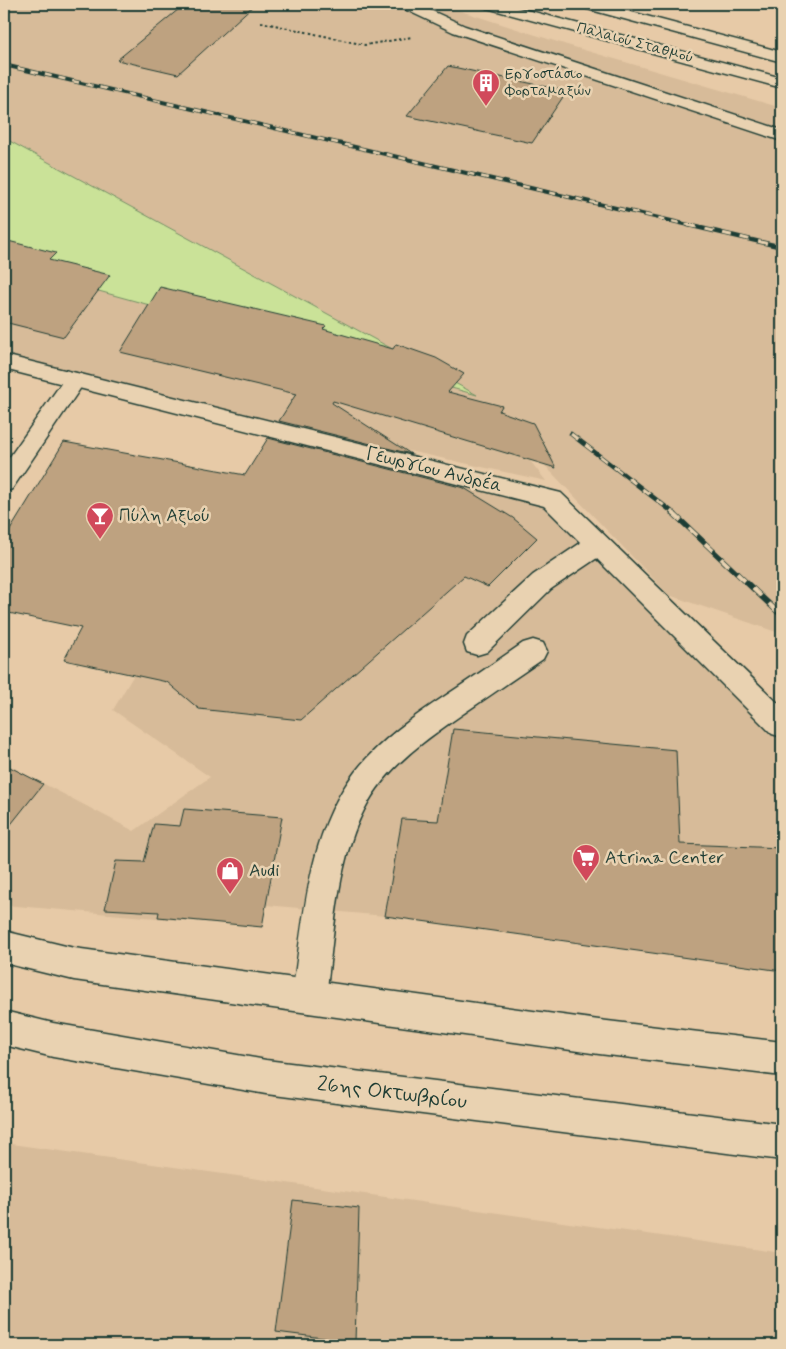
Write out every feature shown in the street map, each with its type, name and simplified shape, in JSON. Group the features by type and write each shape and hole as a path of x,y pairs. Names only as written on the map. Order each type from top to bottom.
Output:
{"main road":[{"path":"405,4 459,29 782,136"},
{"name":"Παλαιού Σταθμού","path":"488,4 782,83"},
{"name":"Παλαιού Σταθμού","path":"585,4 782,57"},
{"name":"Γεωργίου Ανδρέα","path":"4,362 552,499 782,725"},
{"path":"4,483 75,380"},
{"path":"478,644 542,582 598,545"},
{"path":"309,996 334,846 353,800 381,762 416,731 533,652"},
{"path":"4,947 74,964 599,1037 782,1059"},
{"name":"26ης Οκτωβρίου","path":"4,1028 53,1040 266,1077 782,1142"}],"path":[{"path":"261,22 365,45 459,29"}],"shaded area":[{"path":"4,4 439,4 567,45 782,108 782,634 669,595 483,401 546,481 4,362"},
{"path":"278,432 552,499 782,744 782,971 385,916 266,905 262,927 4,905 4,763 134,831 210,777 113,710"},
{"path":"4,1143 782,1253 782,1345 4,1345"}],"green space":[{"path":"4,138 477,395 4,265"}],"building":[{"path":"185,4 255,4 178,74 117,60"},
{"name":"Εργοστάσιο Φορταμαξών","path":"448,66 567,91 532,143 407,116"},
{"path":"4,240 56,253 49,260 110,275 64,337 4,322"},
{"path":"160,287 326,326 323,329 393,349 396,344 436,358 464,374 448,392 502,406 499,411 533,423 556,468 333,401 332,403 411,454 279,421 296,394 120,352"},
{"path":"268,438 464,488 513,518 537,538 488,587 464,576 301,720 199,709 167,682 64,660 81,628 4,612 4,540 64,442 245,475"},
{"name":"Atrina Center","path":"453,729 676,750 680,844 782,848 782,971 385,916 402,819 438,821"},
{"path":"4,764 43,784 4,833"},
{"path":"184,809 282,817 262,927 158,917 159,912 105,909 116,861 144,862 154,824 180,826"},
{"path":"293,1200 359,1208 355,1342 276,1332"}],"railway":[{"path":"4,65 693,226"},
{"path":"688,225 782,247"},
{"path":"571,434 675,514"},
{"path":"673,513 782,616"}],"place":[{"name":"Εργοστάσιο Φορταμαξών","path":"486,107"},
{"name":"Πύλη Αξιού","path":"100,540"},
{"name":"Atrina Center","path":"586,882"},
{"name":"Audi","path":"230,895"}]}
